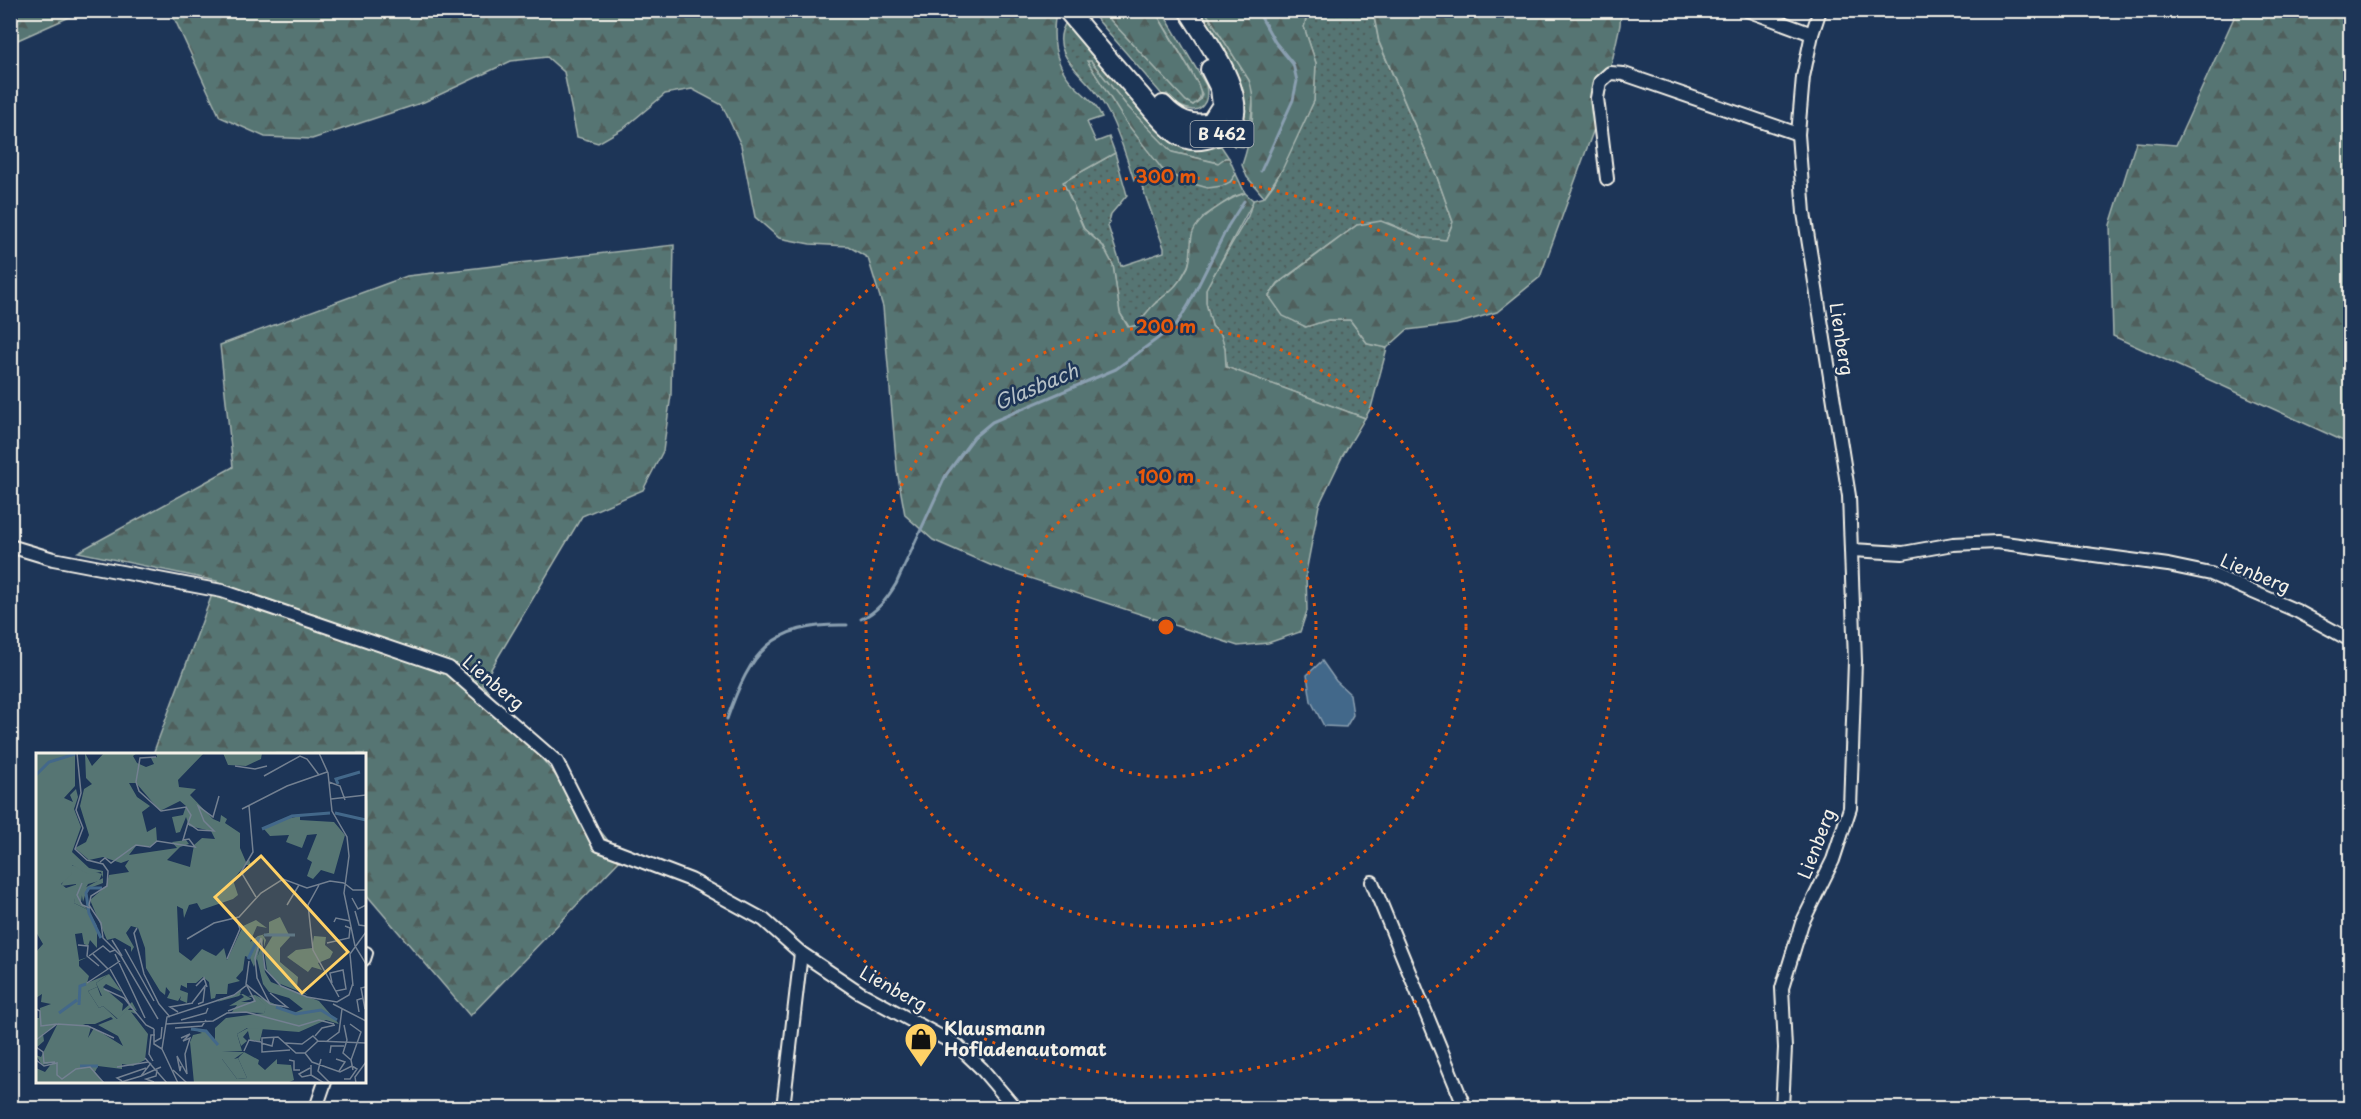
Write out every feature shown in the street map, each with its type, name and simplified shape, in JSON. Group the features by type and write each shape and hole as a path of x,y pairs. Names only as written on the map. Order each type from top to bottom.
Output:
{"main road":[{"name":"B 462","path":"1067,10 1158,115 1178,135 1198,141 1214,137 1226,130 1234,120 1237,102 1235,91 1222,66 1188,10"},
{"name":"B 462","path":"1081,10 1165,108 1178,119 1194,124 1211,122 1222,105 1220,89 1174,10"}],"street":[{"path":"1747,10 1812,34"},
{"name":"Lienberg","path":"1782,1108 1785,1048 1782,988 1802,922 1833,860 1850,808 1855,661 1849,496 1804,213 1798,134 1803,77 1812,34 1820,10"},
{"path":"1607,179 1598,98 1600,82 1610,73 1624,74 1798,134"},
{"name":"Lienberg","path":"1852,549 1904,554 1953,544 1997,543 2168,565 2211,574 2297,611 2350,640"},
{"name":"Lienberg","path":"13,547 53,560 222,591 449,668 557,762 599,845 691,880 764,920 801,953 858,992 958,1046 1016,1108"},
{"path":"1372,882 1465,1108"},
{"path":"783,1108 801,953"},
{"path":"316,1108 325,1083"}],"green space":[{"path":"10,11 90,11 74,15 11,43"},
{"path":"164,11 1047,11 1055,18 1055,45 1063,70 1074,85 1093,103 1102,117 1087,122 1096,142 1109,137 1115,153 1063,182 1084,229 1103,246 1113,265 1120,313 1128,327 1135,326 1151,307 1182,278 1189,263 1192,235 1200,222 1223,204 1245,193 1253,200 1252,204 1206,289 1206,303 1212,326 1221,335 1225,348 1226,367 1365,418 1343,455 1319,505 1306,572 1307,611 1300,632 1268,643 1238,646 990,565 933,540 905,515 897,471 883,307 868,258 848,246 810,244 779,238 755,217 741,145 722,105 692,89 665,94 624,128 598,143 577,137 564,72 547,57 511,61 424,102 312,139 265,137 220,117 175,20"},
{"path":"1090,11 1102,11 1186,101 1193,105 1200,100 1202,94 1190,69 1155,11 1162,11 1206,85 1207,97 1203,106 1194,110 1189,109 1182,107 1167,94 1164,97"},
{"path":"1102,11 1155,11 1198,84 1200,98 1193,105 1186,101"},
{"path":"1194,11 1205,11 1249,80 1253,100 1248,147 1234,146 1229,141 1229,137 1238,127 1243,116 1244,98"},
{"path":"1205,11 1308,11 1304,27 1316,63 1314,101 1282,170 1264,197 1247,177 1242,165 1250,134 1253,111 1252,89 1249,80"},
{"path":"1308,11 1373,11 1379,43 1437,177 1453,222 1446,240 1423,238 1388,223 1357,225 1278,283 1269,296 1305,327 1328,320 1350,320 1368,344 1387,348 1371,408 1365,418 1226,367 1225,348 1221,335 1212,326 1206,303 1206,288 1248,216 1253,200 1264,197 1274,184 1314,101 1316,63 1304,27"},
{"path":"1373,11 1621,11 1602,107 1540,277 1497,312 1456,324 1407,330 1387,348 1368,344 1350,320 1328,320 1306,327 1283,316 1269,296 1278,284 1357,225 1381,221 1423,238 1446,240 1453,222 1437,177 1379,42"},
{"path":"2237,11 2350,11 2350,444 2113,336 2110,225 2136,142 2176,145"},
{"path":"1067,21 1193,148 1221,146 1229,158 1219,163 1172,152 1127,106 1091,61 1162,169 1230,182 1236,174 1245,193 1233,197 1203,217 1188,266 1180,280 1170,293 1156,302 1135,326 1129,327 1120,313 1113,265 1103,246 1084,229 1063,182 1115,153 1127,195 1111,214 1108,226 1121,266 1164,252 1164,248 1139,178 1134,180 1111,118 1095,91 1074,68 1063,51 1062,32"},
{"path":"1087,61 1091,61 1127,106 1172,152 1218,163 1229,158 1236,174 1230,182 1208,188 1183,181 1162,169 1125,121"},
{"path":"674,245 671,395 663,451 643,490 582,516 482,684 622,858 470,1016 366,894 366,753 153,753 217,581 78,552 233,467 220,345 407,276"}],"water":[{"path":"1322,661 1336,681 1350,694 1353,715 1346,727 1324,726 1311,701 1307,675"}],"waterway":[{"name":"Glasbach","path":"1257,10 1275,42 1293,64 1297,81 1293,100 1261,171"},
{"name":"Glasbach","path":"861,619 881,605 896,584 946,475 974,437 992,422 1116,369 1176,325 1228,226 1244,201"},
{"name":"Glasbach","path":"727,719 745,675 755,659 768,646 782,636 800,629 847,625"}],"place":[{"name":"Klausmann Hofladenautomat","path":"921,1068"}]}
